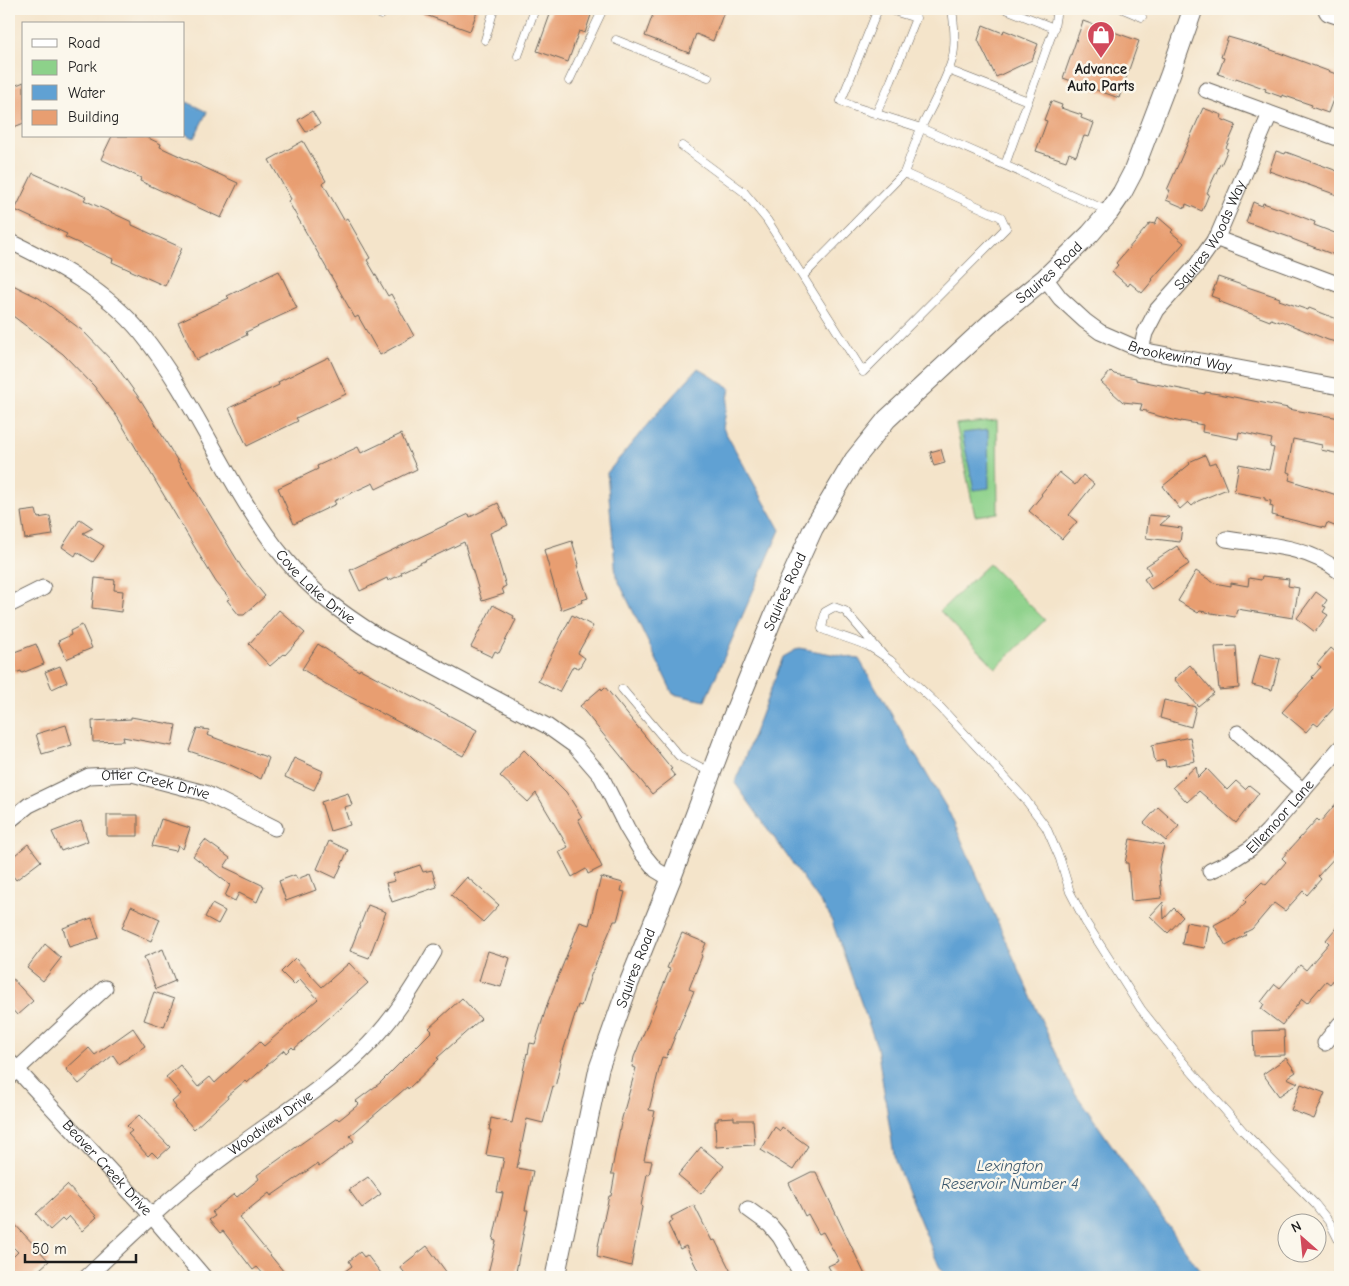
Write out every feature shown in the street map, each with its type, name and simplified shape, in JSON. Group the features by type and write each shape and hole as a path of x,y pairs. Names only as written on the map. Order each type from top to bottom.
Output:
{"highway":[{"path":"1331,9 1340,12"}],"street":[{"name":"Squires Road","path":"556,1277 599,1068 629,983 711,772 770,624 813,529 854,460 887,418 995,319 1045,278 1090,234 1109,212 1133,172 1193,9"},
{"path":"1206,90 1340,139"},
{"name":"Squires Woods Way","path":"1141,350 1145,333 1157,310 1196,266 1215,238 1238,191 1270,114"},
{"path":"1215,238 1340,285"},
{"name":"Cove Lake Drive","path":"9,241 50,261 82,281 117,308 141,332 168,370 263,531 287,562 306,582 354,621 376,635 547,726 575,746 601,776 627,828 648,863 671,879"},
{"name":"Brookewind Way","path":"1045,278 1060,298 1085,321 1100,332 1141,350 1340,386"},
{"path":"1226,539 1302,551 1318,558 1340,572"},
{"path":"9,605 43,588"},
{"path":"1238,733 1303,791"},
{"name":"Ellemoor Lane","path":"1210,871 1251,848 1340,748"},
{"name":"Otter Creek Drive","path":"9,821 29,804 89,776 132,774 205,792 276,828"},
{"name":"Woodview Drive","path":"87,1277 151,1216 216,1162 324,1085 360,1053 398,1010 434,952"},
{"path":"11,1069 105,988"},
{"path":"1324,1043 1340,1024"},
{"name":"Beaver Creek Drive","path":"11,1069 151,1216 204,1277"},
{"path":"748,1209 770,1225 780,1237 803,1277"}],"lane":[{"path":"485,40 494,9"},
{"path":"518,56 535,9"},
{"path":"569,81 603,9"},
{"path":"878,9 841,101 921,128 1109,212"},
{"path":"887,9 916,18"},
{"path":"876,114 916,18 912,9"},
{"path":"803,276 904,173 921,128 938,94 952,58 954,22 952,9"},
{"path":"1006,9 1054,28"},
{"path":"1005,166 1054,28 1057,9"},
{"path":"1123,9 1142,17"},
{"path":"616,40 708,77"},
{"path":"948,70 1028,101"},
{"path":"682,146 744,192 767,220 863,372 1006,228 1001,217 904,173"},
{"path":"884,656 845,611 834,607 825,612 822,629 839,637 870,647 884,656 916,683 1025,799 1046,827 1060,859 1070,892 1085,921 1141,1009 1183,1062 1244,1132 1315,1204 1330,1223 1340,1243"},
{"path":"622,689 679,756 711,772"}],"green space":[{"path":"997,420 998,513 975,516 956,424"},
{"path":"989,564 1045,620 996,668 940,611"}],"water":[{"path":"187,102 207,112 194,138 185,134 185,107"},
{"path":"698,368 730,388 723,428 780,530 705,701 673,694 616,576 607,473"},
{"path":"988,430 989,488 974,490 962,433"},
{"name":"Lexington Reservoir Number 4","path":"799,648 859,659 949,812 1071,1087 1204,1277 947,1277 939,1266 895,1161 877,1047 830,916 735,783 783,657"}],"building":[{"path":"413,9 478,9 470,31"},
{"path":"552,9 593,9 585,33 579,31 568,62 537,51"},
{"path":"655,9 714,9 724,12 713,41 696,34 689,53 645,36"},
{"name":"Advance Auto Parts","path":"1083,21 1139,41 1119,98 1063,78"},
{"path":"983,25 1003,33 1004,30 1038,44 1032,60 996,77 978,40"},
{"path":"1228,37 1266,48 1336,74 1335,76 1340,78 1340,88 1336,99 1334,97 1328,113 1311,107 1312,105 1265,91 1266,89 1236,78 1236,80 1218,74 1224,58 1221,57"},
{"path":"22,83 22,124 9,129 9,88"},
{"path":"1051,101 1062,105 1061,108 1082,115 1081,118 1094,123 1089,137 1084,136 1076,156 1069,153 1066,161 1036,151 1047,121 1044,120"},
{"path":"1203,108 1222,115 1221,119 1236,125 1226,148 1228,149 1207,193 1209,194 1202,211 1186,204 1185,208 1166,200 1170,190 1167,190"},
{"path":"312,111 320,124 306,132 298,120"},
{"path":"111,138 148,138 161,144 160,147 238,183 221,218 140,181 141,178 101,159"},
{"path":"303,141 326,181 323,183 344,220 347,218 370,258 367,260 388,296 391,294 414,336 380,355 358,316 355,318 288,201 291,199 269,160"},
{"path":"1276,151 1285,154 1286,152 1340,172 1340,196 1269,171"},
{"path":"33,173 86,197 84,200 182,248 165,286 112,262 113,259 65,237 67,234 15,210"},
{"path":"1253,202 1262,206 1263,203 1292,213 1315,222 1314,225 1340,235 1340,257 1246,222"},
{"path":"1158,217 1184,243 1142,293 1130,283 1128,286 1112,272 1118,265 1116,263 1150,223 1155,224"},
{"path":"279,271 297,308 246,332 247,335 196,360 178,322 229,298 227,296"},
{"path":"1218,277 1337,319 1340,322 1340,341 1328,340 1281,321 1271,319 1270,321 1218,301 1219,299 1211,296"},
{"path":"9,283 39,298 83,331 114,363 142,402 242,568 265,596 244,615 239,615 227,600 230,599 216,582 118,418 94,386 63,354 9,313"},
{"path":"329,357 346,394 296,418 298,421 247,446 229,408 279,385 278,382"},
{"path":"1111,371 1114,374 1136,378 1136,380 1340,418 1340,454 1321,450 1322,445 1293,439 1287,472 1291,473 1289,480 1340,496 1340,519 1337,527 1327,523 1325,528 1272,515 1273,507 1270,506 1271,501 1234,492 1239,464 1269,470 1274,448 1270,447 1272,439 1239,432 1238,439 1202,432 1203,425 1181,422 1147,413 1147,411 1140,410 1142,404 1123,402 1101,382"},
{"path":"401,434 417,469 376,489 373,483 334,501 336,504 294,524 278,488 318,469 317,466 358,447 361,453"},
{"path":"941,449 945,463 934,466 930,452"},
{"path":"1205,455 1209,464 1216,462 1227,489 1198,501 1192,506 1188,502 1180,509 1163,486 1190,464 1189,462"},
{"path":"1059,472 1075,485 1083,475 1094,484 1069,515 1077,522 1062,539 1029,511"},
{"path":"498,503 508,525 490,533 506,586 502,588 504,594 482,601 464,542 401,572 402,574 388,581 387,578 360,591 350,570 469,514 470,517"},
{"path":"36,510 38,518 50,516 53,535 25,539 21,512"},
{"path":"1149,515 1169,517 1160,525 1182,528 1180,542 1146,538"},
{"path":"80,519 93,528 83,533 104,546 93,562 77,552 75,556 62,547"},
{"path":"572,541 579,564 577,565 588,598 582,600 583,602 561,610 544,550"},
{"path":"1177,546 1189,564 1151,589 1144,579 1151,574 1146,566"},
{"path":"1196,571 1214,583 1231,586 1231,583 1248,586 1249,578 1261,580 1262,576 1289,579 1288,586 1299,588 1293,618 1237,609 1235,617 1200,611 1198,613 1178,601"},
{"path":"95,578 115,580 114,590 123,591 121,612 92,608"},
{"path":"1316,592 1327,600 1323,606 1326,607 1323,612 1328,615 1315,632 1297,618"},
{"path":"493,605 514,616 513,618 516,620 499,653 495,651 492,657 471,647"},
{"path":"279,610 305,633 285,655 270,666 249,644"},
{"path":"572,615 593,626 578,653 585,658 579,668 573,666 559,692 538,681"},
{"path":"82,625 92,648 66,659 58,641 71,635 70,631"},
{"path":"36,644 44,664 22,673 21,671 15,673 9,654"},
{"path":"318,644 359,671 360,669 477,730 463,756 326,684 302,669"},
{"path":"1236,646 1239,688 1219,690 1215,647"},
{"path":"1331,648 1340,656 1340,701 1318,726 1314,723 1306,732 1282,712 1313,678 1321,667 1317,664"},
{"path":"1260,654 1280,659 1272,690 1252,685"},
{"path":"1190,665 1214,693 1198,706 1174,679"},
{"path":"60,666 67,682 52,689 45,672"},
{"path":"605,687 672,769 670,770 675,776 652,794 580,706 601,688 602,690"},
{"path":"1164,700 1196,707 1191,727 1160,718"},
{"path":"131,717 176,725 172,746 123,737 124,741 93,742 92,721 131,719"},
{"path":"66,725 72,745 42,754 36,734"},
{"path":"197,728 209,730 207,735 269,758 261,779 228,764 189,751"},
{"path":"1190,737 1195,761 1166,767 1165,760 1155,762 1152,745"},
{"path":"524,750 566,792 582,817 578,819 602,867 588,874 586,869 572,877 559,852 568,847 536,793 528,802 500,776"},
{"path":"294,758 323,771 314,790 285,777"},
{"path":"1196,766 1198,778 1207,769 1227,790 1236,781 1245,789 1249,785 1259,793 1236,823 1199,791 1187,802 1173,787"},
{"path":"348,793 352,805 344,807 350,825 330,831 321,802"},
{"path":"1340,799 1340,842 1332,852 1337,855 1318,876 1321,879 1307,895 1303,891 1285,911 1274,903 1252,929 1244,933 1246,935 1226,946 1214,925 1236,913 1246,902 1244,900 1262,882 1266,885 1286,862 1282,858 1317,819 1320,822"},
{"path":"1158,807 1179,826 1166,841 1144,823"},
{"path":"107,815 138,815 138,836 107,836"},
{"path":"161,819 190,828 183,849 178,845 176,851 152,846"},
{"path":"81,821 88,841 61,851 52,832"},
{"path":"1130,839 1164,845 1159,867 1162,898 1131,901 1128,863 1125,863"},
{"path":"205,840 230,858 224,867 264,886 257,902 239,893 235,901 225,896 230,885 193,856"},
{"path":"329,841 348,850 336,878 317,869"},
{"path":"28,844 41,861 16,880 9,871 9,860"},
{"path":"420,865 423,872 432,870 437,887 392,902 386,883 395,881 393,874"},
{"path":"310,874 316,890 286,901 279,881 295,875 297,879"},
{"path":"467,877 499,905 483,922 451,895"},
{"path":"601,877 623,883 621,891 625,892 617,921 614,921 591,975 581,1006 578,1005 543,1123 527,1119 517,1168 533,1171 525,1210 528,1210 515,1277 487,1277 496,1241 493,1240 503,1193 497,1192 504,1158 486,1155 491,1130 489,1130 491,1118 512,1123 530,1043 535,1044 548,1002 580,922 589,925"},
{"path":"1163,902 1164,919 1174,908 1183,917 1168,933 1150,916"},
{"path":"212,904 225,911 218,924 205,917"},
{"path":"368,905 386,912 369,958 350,951"},
{"path":"131,906 160,919 151,941 122,928"},
{"path":"92,918 99,938 69,947 63,928"},
{"path":"1186,922 1209,926 1205,948 1182,944"},
{"path":"1340,923 1340,972 1330,984 1326,981 1307,1003 1302,999 1282,1025 1261,1009 1264,1004 1261,1002 1275,984 1280,988 1300,965 1306,970 1329,943 1326,940"},
{"path":"682,933 706,943 689,989 694,991 666,1058 662,1057 649,1110 655,1111 644,1160 652,1161 649,1175 647,1174 631,1266 597,1257 598,1246 609,1196 611,1196 615,1174 611,1174 622,1118 636,1068 632,1067 634,1057 670,969 667,968"},
{"path":"45,944 61,958 43,981 27,968"},
{"path":"163,949 175,981 156,989 144,957"},
{"path":"488,951 510,958 501,987 479,981"},
{"path":"295,958 322,987 349,963 368,983 294,1049 292,1047 286,1053 284,1050 247,1083 245,1081 227,1096 228,1098 194,1129 175,1108 172,1102 181,1094 166,1077 180,1065 198,1087 210,1077 215,1083 260,1042 264,1046 318,999 300,979 294,985 281,972"},
{"path":"9,975 33,1001 17,1015 9,1006"},
{"path":"154,992 174,999 164,1027 144,1020"},
{"path":"462,998 481,1019 437,1058 439,1059 408,1089 407,1087 350,1136 354,1141 319,1167 317,1164 271,1196 269,1193 239,1217 288,1277 266,1277 257,1267 253,1270 223,1231 220,1233 209,1220 215,1216 212,1212 234,1194 237,1197 259,1179 257,1175 337,1118 339,1120 359,1104 356,1101 380,1083 432,1031 429,1028"},
{"path":"133,1028 145,1046 119,1064 113,1055 79,1084 66,1069 89,1048 95,1055"},
{"path":"1284,1030 1285,1055 1254,1056 1253,1031"},
{"path":"1286,1058 1296,1072 1287,1078 1298,1083 1279,1096 1263,1074"},
{"path":"1301,1084 1325,1093 1314,1119 1291,1110"},
{"path":"139,1115 170,1147 158,1158 152,1152 148,1156 128,1134 132,1131 127,1126"},
{"path":"734,1117 734,1120 753,1120 755,1145 716,1147 715,1121 718,1121 718,1118"},
{"path":"775,1127 780,1131 782,1127 808,1146 793,1170 761,1150"},
{"path":"701,1147 724,1166 701,1194 678,1175"},
{"path":"811,1172 816,1172 866,1277 834,1277 828,1266 839,1261 823,1232 819,1234 808,1214 805,1216 789,1183"},
{"path":"368,1177 381,1194 362,1208 349,1190"},
{"path":"67,1185 97,1217 82,1231 69,1216 64,1221 62,1219 50,1230 36,1214"},
{"path":"694,1205 712,1241 715,1240 731,1272 721,1277 701,1277 686,1246 680,1249 668,1224 673,1221 671,1217"},
{"path":"9,1218 49,1261 31,1277 21,1277 9,1264 9,1261 18,1252 9,1243"},
{"path":"427,1246 450,1277 408,1277 400,1267"},
{"path":"360,1252 364,1257 367,1255 384,1277 337,1277 352,1266 349,1261"}],"place":[{"name":"Advance Auto Parts","path":"1101,59"}]}
